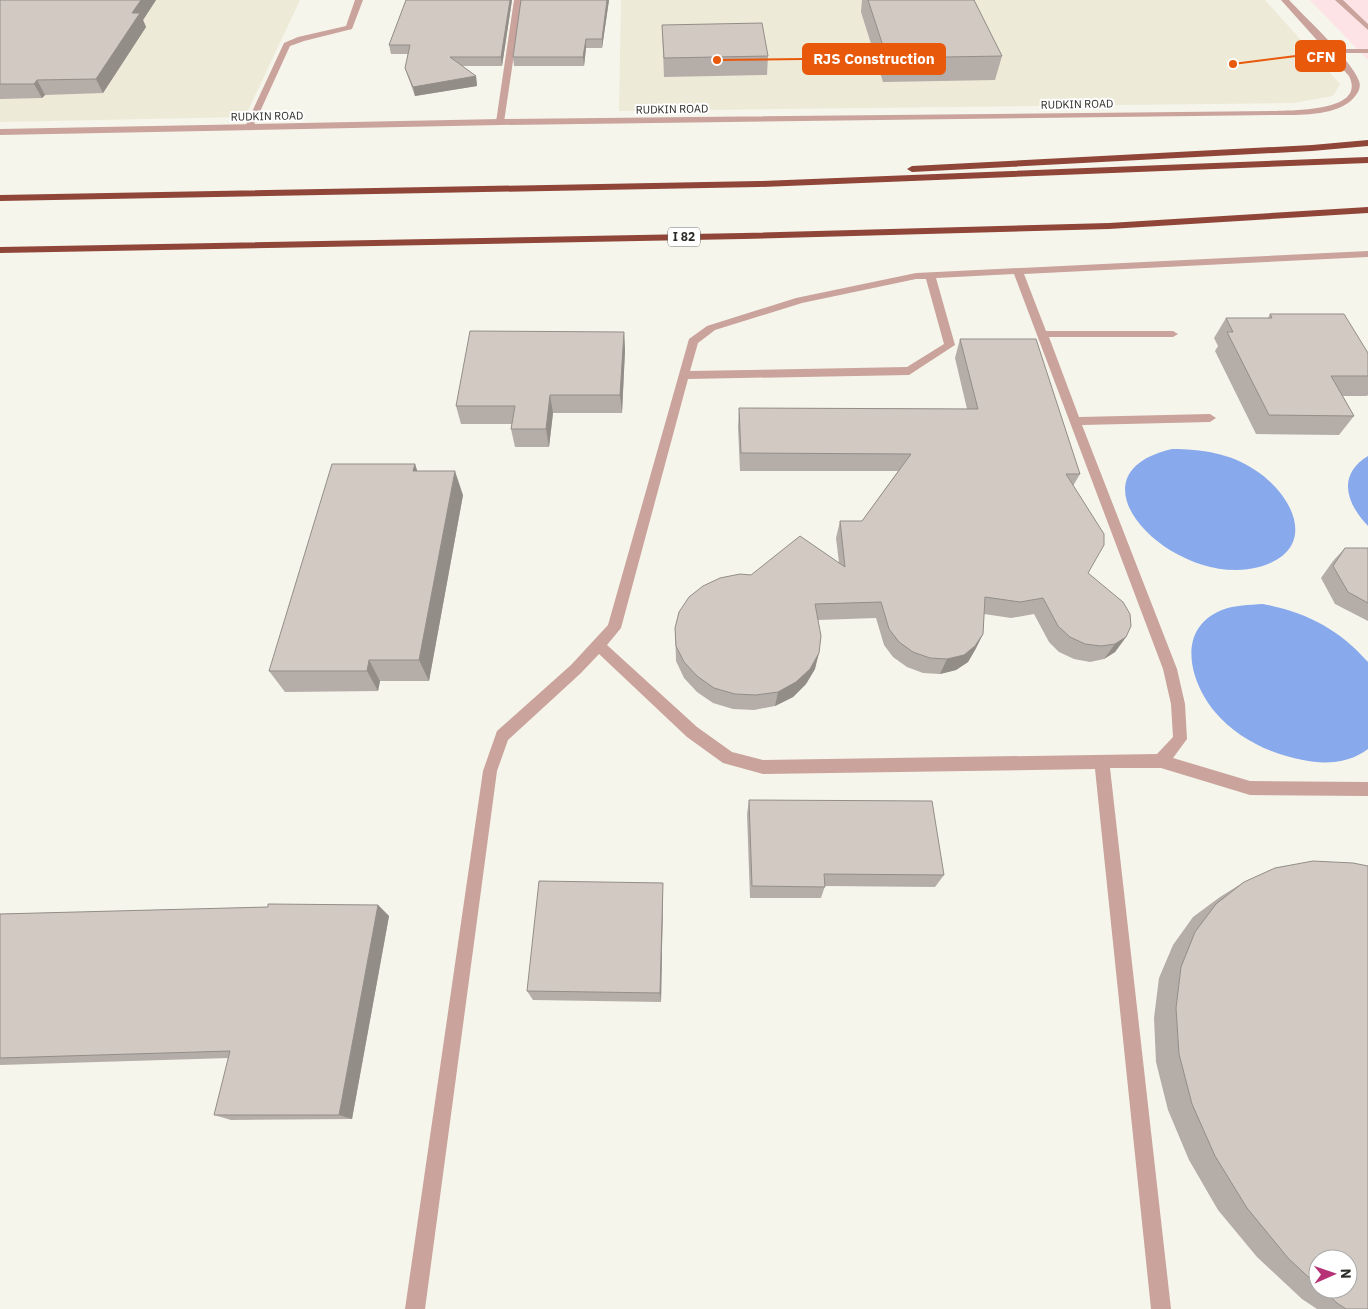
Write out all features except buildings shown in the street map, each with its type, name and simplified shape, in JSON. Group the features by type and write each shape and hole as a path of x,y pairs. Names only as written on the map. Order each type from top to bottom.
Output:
{"highway":[{"path":"759,184 940,166 1312,148 1368,143"},
{"path":"0,198 759,184 1368,160"},
{"name":"I 82","path":"0,250 744,236 1089,226 1368,210"}],"street":[{"path":"249,127 287,45 301,39 349,27 359,0"},
{"path":"500,122 518,0"},
{"path":"1285,0 1331,51 1368,50"},
{"path":"1339,0 1368,28"},
{"name":"RUDKIN ROAD","path":"0,132 500,122 1273,113 1326,109 1344,103 1355,92 1356,82 1331,51"},
{"path":"415,1309 490,771 502,736 576,669 614,628 693,341 711,328 800,300 916,276 1368,254"},
{"path":"1018,271 1170,669 1178,704 1180,739 1161,761"},
{"path":"684,375 909,371 950,345 930,275"},
{"path":"1042,334 1173,334"},
{"path":"1076,421 1210,418"},
{"path":"598,646 692,732 728,758 763,767 1161,761 1250,788 1368,789"},
{"path":"1102,762 1161,1309"}],"shaded area":[{"path":"0,0 300,0 245,117 0,122"},
{"path":"621,0 1265,0 1340,84 1333,96 1293,103 619,111"},
{"path":"1310,0 1368,0 1368,60"}],"water":[{"path":"1172,449 1204,451 1225,456 1245,464 1269,481 1281,493 1295,522 1295,535 1290,548 1278,559 1259,567 1227,570 1194,562 1165,547 1142,526 1128,504 1126,482 1140,462"},
{"path":"1368,456 1368,526 1354,508 1348,490 1352,472"},
{"path":"1263,604 1279,607 1321,624 1345,640 1368,662 1368,749 1361,754 1337,762 1311,762 1278,754 1255,744 1233,730 1206,700 1194,672 1192,657 1193,643 1198,630 1207,619 1227,608"}],"place":[{"name":"RJS Construction","path":"717,60"},
{"name":"CFN","path":"1233,64"}]}
